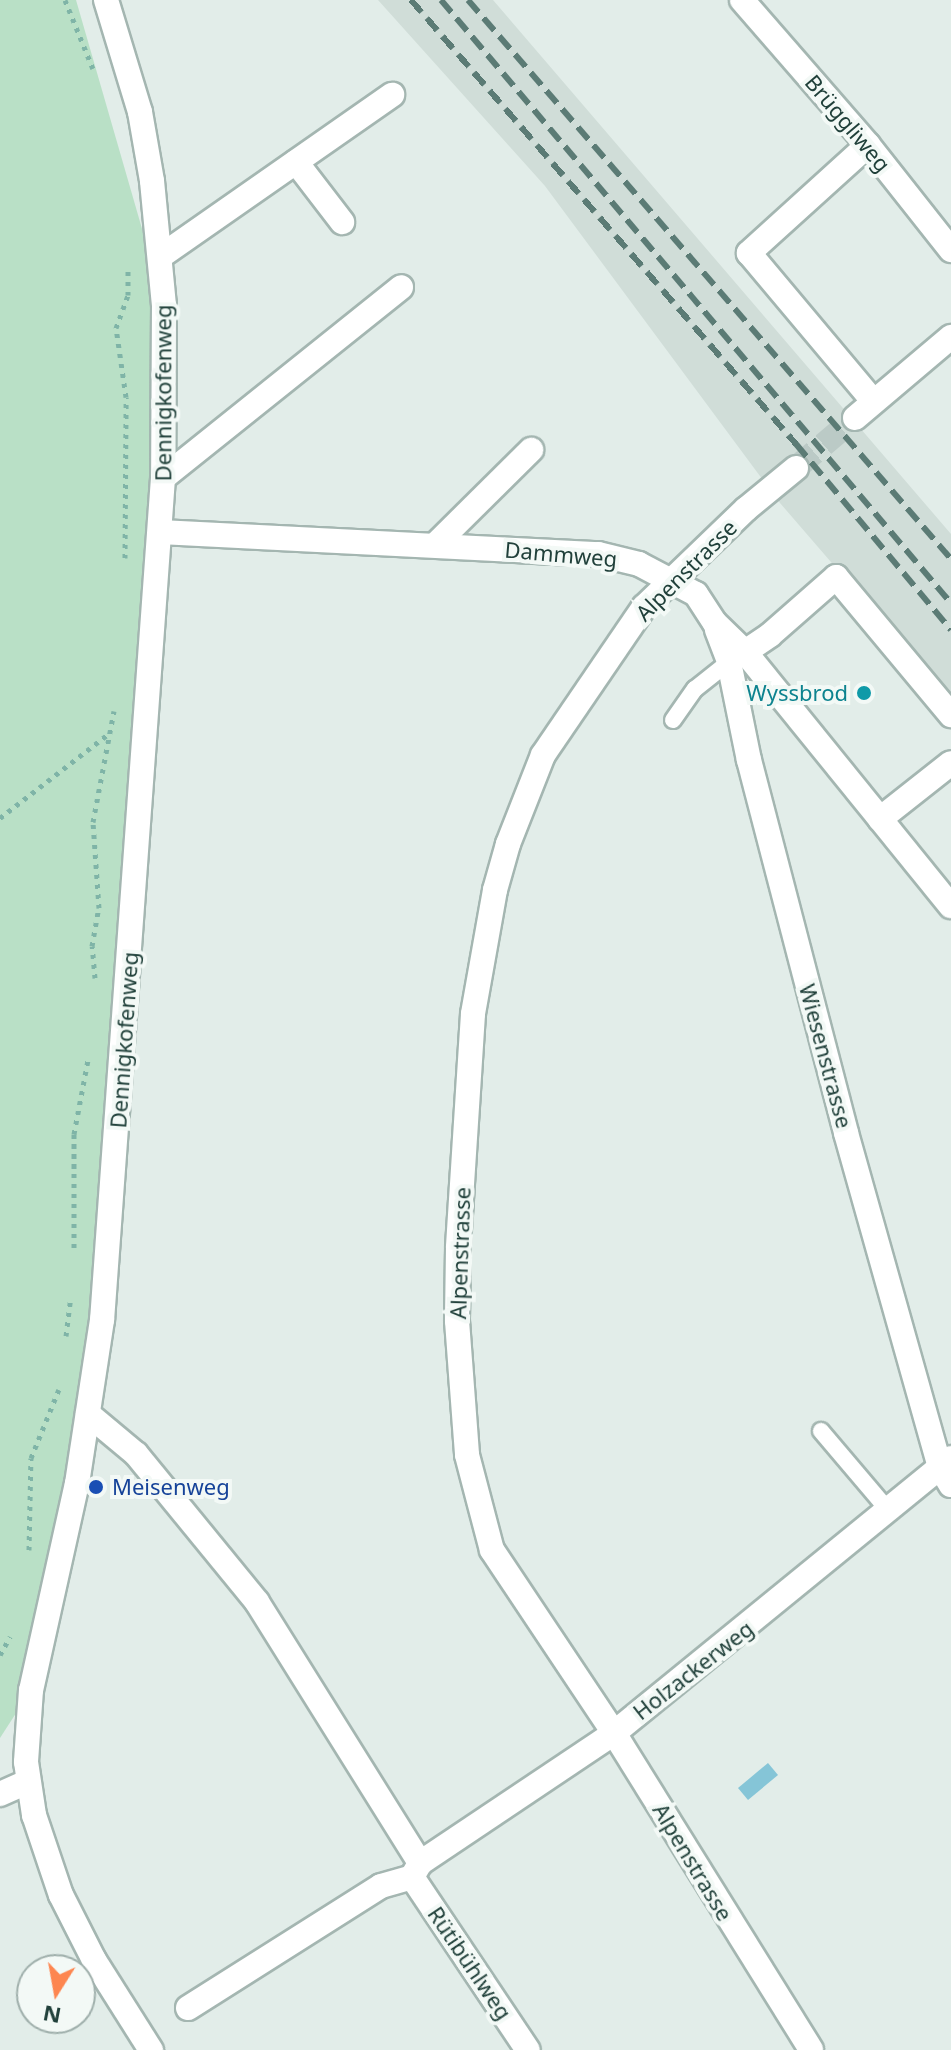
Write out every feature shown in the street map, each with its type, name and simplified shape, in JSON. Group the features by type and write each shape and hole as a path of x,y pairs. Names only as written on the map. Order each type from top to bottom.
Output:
{"street":[{"name":"Dennigkofenweg","path":"106,0 140,112 161,256 165,354 163,478 109,1248 77,1483 31,1690 26,1736 27,1782 48,1861 76,1928 151,2050"},
{"name":"Brüggliweg","path":"742,0 868,145 951,250"},
{"path":"161,256 392,95"},
{"path":"868,145 749,253 864,410 951,337"},
{"path":"296,162 342,222"},
{"path":"163,478 401,287"},
{"path":"436,544 531,450"},
{"name":"Alpenstrasse","path":"796,468 746,509 644,607 543,755 508,844 495,890 473,1014 458,1248 460,1394 467,1455 492,1550 614,1733 811,2050"},
{"name":"Dammweg","path":"160,532 598,554 639,564 673,580 696,594 737,657 880,819 951,906"},
{"path":"737,657 770,635 836,577 951,715"},
{"name":"Wiesenstrasse","path":"737,657 749,760 846,1133 947,1470"},
{"path":"880,819 951,763"},
{"path":"88,1414 136,1454 257,1602 416,1870"},
{"name":"Holzackerweg","path":"188,2008 381,1886 416,1870 614,1733 888,1510 947,1470"},
{"path":"0,1794 27,1782"},
{"name":"Rütibühlweg","path":"416,1870 528,2050"}],"lane":[{"path":"673,720 695,689 737,657"},
{"path":"821,1431 888,1510"}],"path":[{"path":"65,0 81,47 96,74"},
{"path":"125,560 126,397 116,328 128,295 128,265"},
{"path":"96,988 92,946 99,908 93,822 107,734 117,700"},
{"path":"0,818 107,734"},
{"path":"74,1251 74,1134 90,1046"},
{"path":"66,1340 71,1296"},
{"path":"27,1563 31,1458 61,1385"},
{"path":"0,1655 15,1629"}],"shaded area":[{"path":"378,0 493,0 951,534 951,701 780,503 545,186"}],"green space":[{"path":"0,0 76,0 164,305 109,1248 31,1690 0,1738"}],"water":[{"path":"768,1763 778,1775 748,1800 738,1788"}],"tunnel":[{"path":"796,468 855,418"}],"railway":[{"path":"411,0 796,444 951,630"},
{"path":"441,0 951,603"},
{"path":"468,0 951,559"}],"place":[{"name":"Wyssbrod","path":"864,693"},
{"name":"Meisenweg","path":"96,1487"}]}
